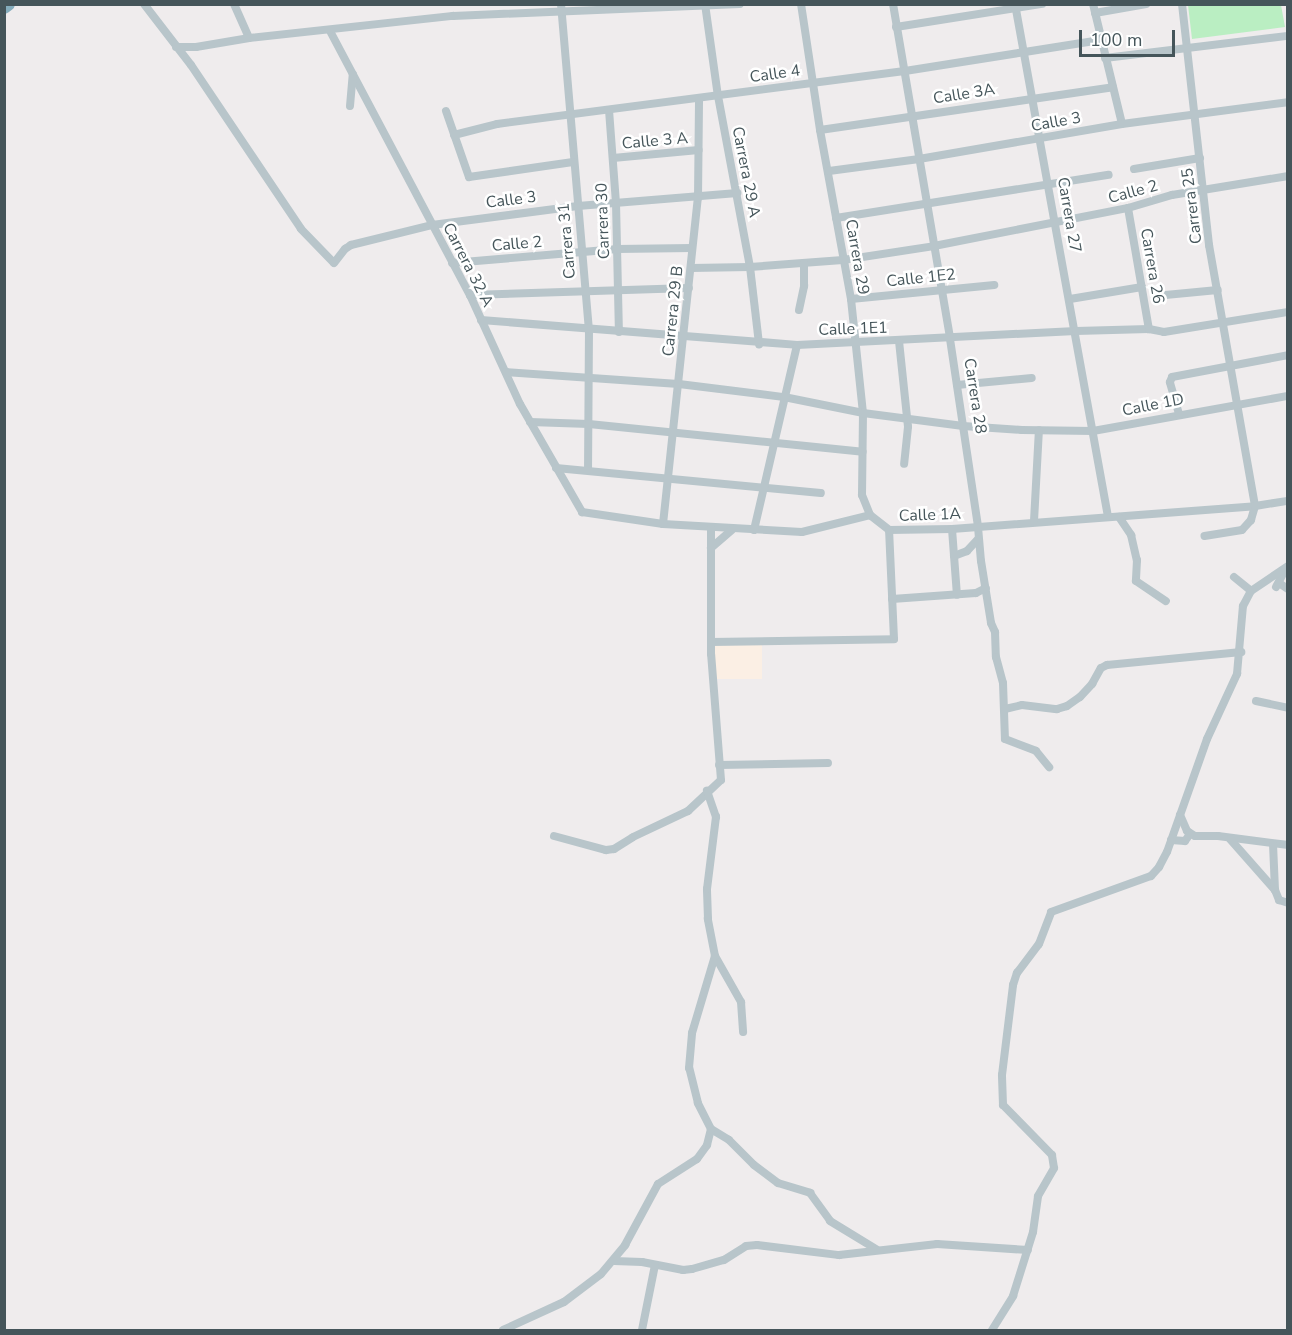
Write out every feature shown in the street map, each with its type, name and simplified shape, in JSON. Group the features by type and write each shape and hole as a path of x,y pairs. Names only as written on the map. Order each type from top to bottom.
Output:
{"street":[{"path":"144,4 191,65"},
{"path":"234,4 249,38"},
{"path":"176,47 196,47 249,38 453,16 561,8 740,4"},
{"name":"Carrera 29","path":"801,4 812,82 850,299 863,412 862,495 870,515"},
{"name":"Carrera 28","path":"893,4 950,339 1005,708 1007,741 1036,751 1049,766"},
{"path":"896,27 1042,4"},
{"path":"1122,124 1094,9 1146,4"},
{"name":"Carrera 25","path":"1182,4 1203,189 1218,290 1256,506"},
{"name":"Carrera 29 A","path":"705,5 718,96 750,267 759,344"},
{"name":"Carrera 27","path":"1016,7 1057,223 1108,517"},
{"name":"Carrera 31","path":"561,8 589,329 588,470"},
{"name":"Carrera 32 A","path":"330,31 470,295 531,422 581,512 663,524"},
{"path":"1105,58 1287,36"},
{"name":"Calle 4","path":"454,135 497,124 699,100 1101,40"},
{"path":"191,65 196,47"},
{"name":"Calle 3","path":"191,65 301,229 334,263 351,245 432,225 578,206 698,198 737,193"},
{"path":"350,106 353,72"},
{"name":"Calle 3A","path":"820,130 1113,87"},
{"name":"Carrera 29 B","path":"663,524 698,198 699,100"},
{"name":"Calle 3","path":"829,171 919,159 1195,113 1287,102"},
{"name":"Carrera 30","path":"609,110 616,203 619,332"},
{"path":"446,111 468,175 573,162"},
{"name":"Calle 3 A","path":"613,158 699,150"},
{"path":"1134,169 1200,158"},
{"path":"836,218 1109,175"},
{"name":"Calle 2","path":"1057,223 1203,189 1287,176"},
{"name":"Carrera 26","path":"1128,208 1149,329"},
{"path":"691,268 750,267 843,260 1057,223"},
{"name":"Calle 2","path":"452,263 617,249 692,248"},
{"path":"799,310 804,286 804,263"},
{"name":"Calle 1E2","path":"850,299 994,285"},
{"path":"1070,299 1142,287"},
{"path":"470,295 585,289 688,288"},
{"path":"1155,296 1218,290"},
{"name":"Calle 1E1","path":"481,320 683,338 797,345 1076,331 1149,329 1164,332 1225,324 1287,312"},
{"path":"899,340 908,434 904,464"},
{"path":"754,530 797,345"},
{"path":"1179,414 1171,378 1232,368 1287,355"},
{"name":"Calle 1D","path":"506,372 679,384 784,397 863,412 963,426 1022,430 1093,430 1287,396"},
{"path":"957,385 1032,378"},
{"path":"531,422 589,424 864,452"},
{"path":"1034,521 1039,430"},
{"path":"556,468 821,494"},
{"name":"Calle 1A","path":"870,515 889,530 952,529 1256,506 1287,501"},
{"path":"1204,536 1242,530 1251,520 1256,506"},
{"path":"663,524 732,530 802,532 870,515"},
{"path":"1119,517 1131,535 1137,560 1136,581 1166,601"},
{"path":"554,836 606,850 614,849 633,837 688,811 721,780 711,642 711,528"},
{"path":"952,529 957,595"},
{"path":"711,548 732,530"},
{"path":"711,642 894,639 889,530"},
{"path":"954,556 967,551 978,539"},
{"path":"1287,566 1277,585 1287,589"},
{"path":"992,1330 1011,1303 1037,1217 1038,1196 1054,1168 1052,1155 1003,1105 1002,1075 1012,985 1017,972 1039,944 1052,912 1151,876 1159,867 1207,739 1237,674 1241,652 1243,606 1251,591 1287,566"},
{"path":"1234,577 1251,591"},
{"path":"892,599 976,593 986,588"},
{"path":"1005,708 1022,705 1057,709 1067,706 1080,697 1092,684 1101,668 1107,665 1241,652"},
{"path":"1256,700 1287,708"},
{"path":"719,765 828,763"},
{"path":"707,791 716,817 707,889 708,919 715,956 741,1002 743,1032"},
{"path":"1180,815 1190,834"},
{"path":"1190,834 1287,845"},
{"path":"1171,840 1185,841 1190,834"},
{"path":"1230,839 1275,890"},
{"path":"1273,844 1275,890 1279,900 1287,903"},
{"path":"715,956 692,1033 689,1068 698,1103 711,1129 729,1140 754,1165 778,1183 815,1196 830,1221 876,1249"},
{"path":"503,1330 564,1302 614,1262 658,1184 696,1159 707,1145 711,1129"},
{"path":"614,1262 642,1262 692,1269 724,1260 746,1246 757,1245 839,1255 876,1249 897,1250 938,1244 1028,1250"},
{"path":"642,1330 655,1265"}],"shaded area":[{"path":"714,643 762,643 762,679 714,679"}],"green space":[{"path":"1188,5 1281,5 1285,27 1192,39"}]}
